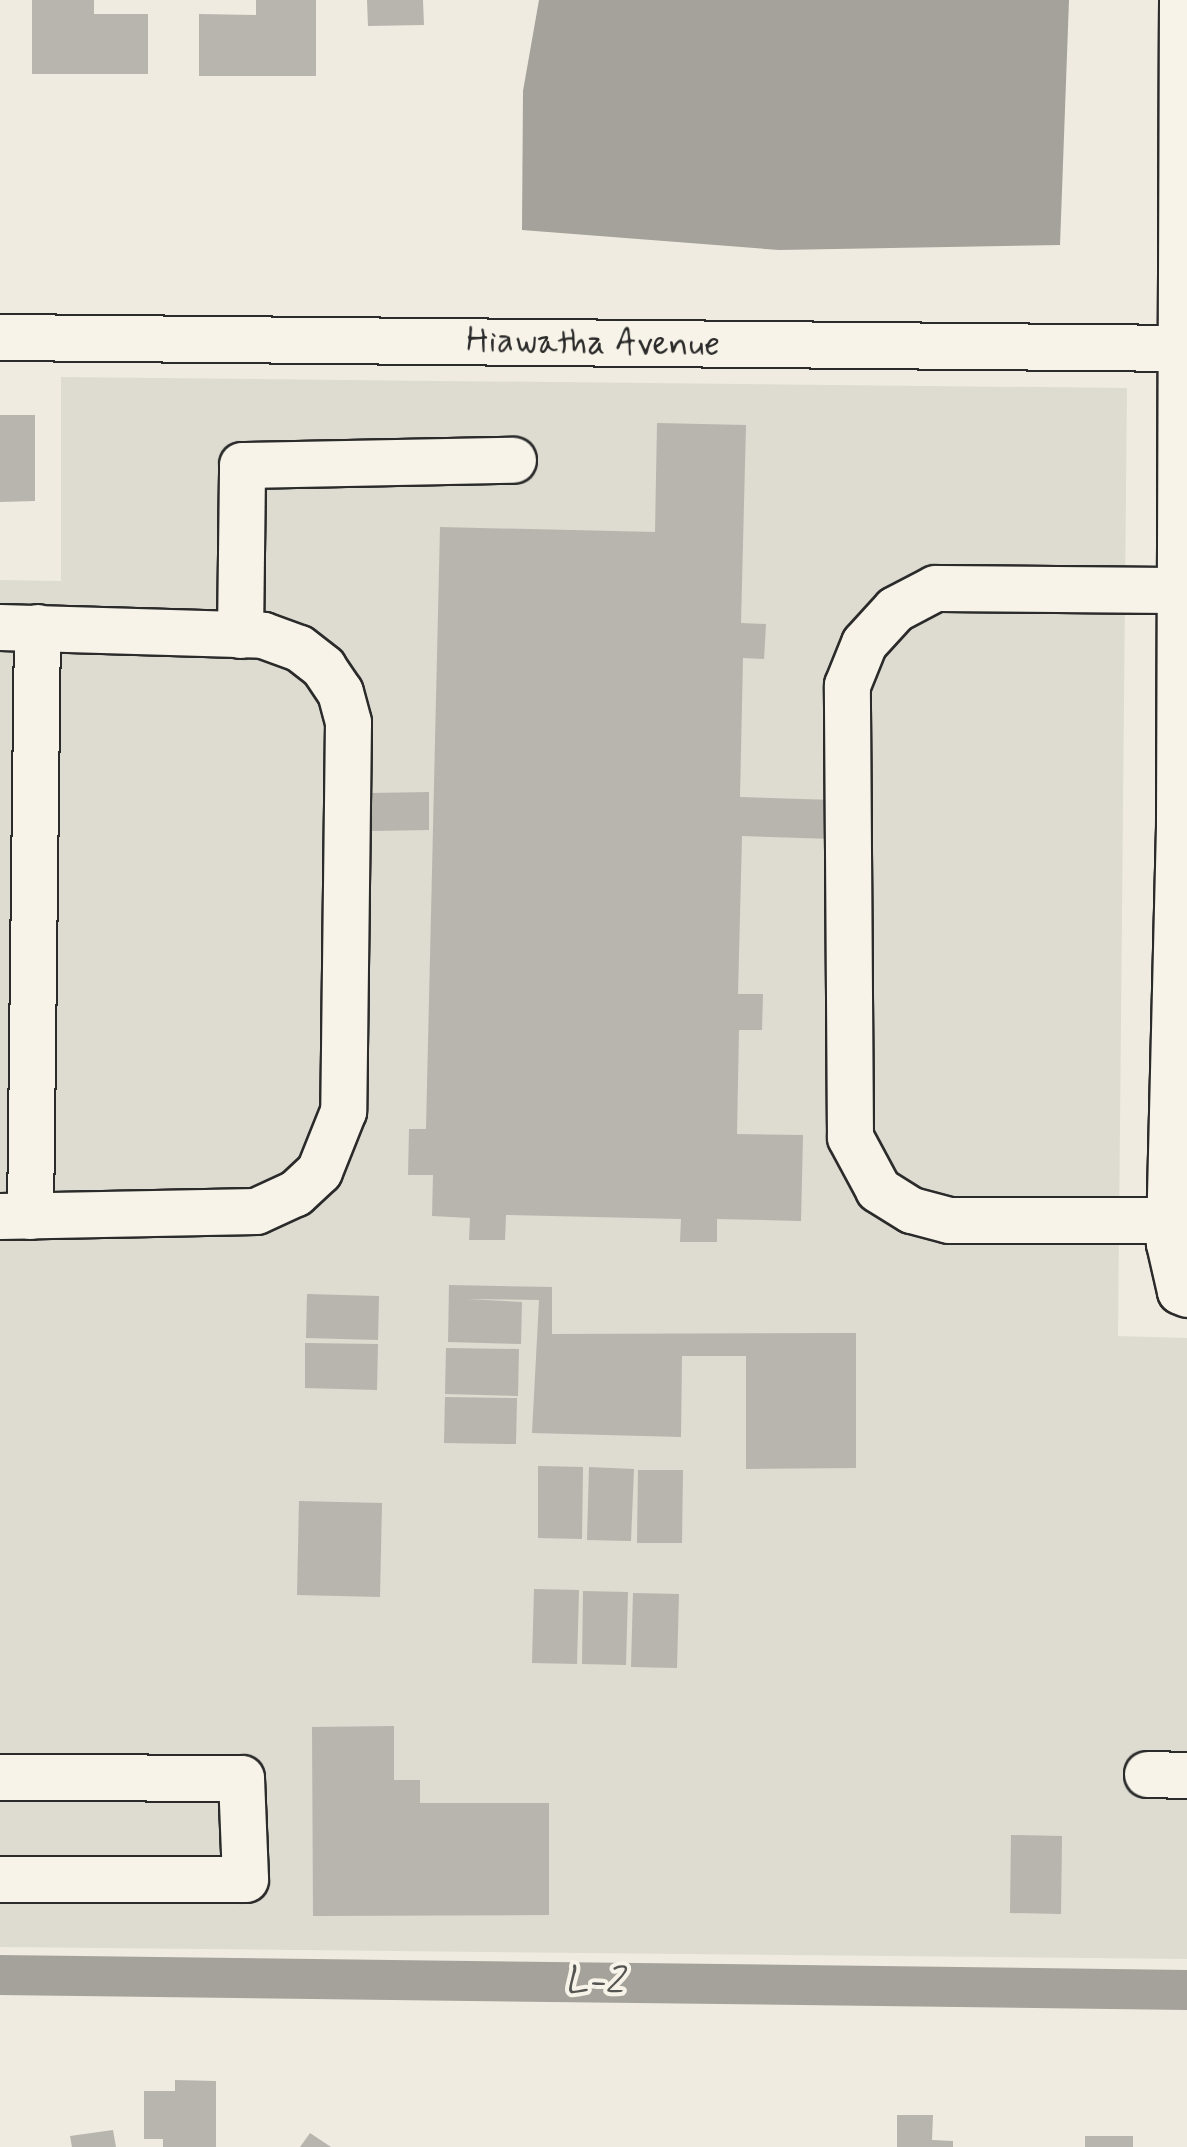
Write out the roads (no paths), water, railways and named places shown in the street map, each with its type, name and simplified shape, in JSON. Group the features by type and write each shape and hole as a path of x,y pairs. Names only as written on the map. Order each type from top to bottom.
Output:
{"street":[{"path":"1182,0 1183,348 1177,590 1183,826 1170,1220 1184,1292"},
{"name":"Hiawatha Avenue","path":"0,337 1183,348"},
{"path":"240,635 242,464 513,460"},
{"path":"1170,1220 948,1220 911,1210 878,1189 850,1137 847,685 874,632 895,610 935,588 1177,590"},
{"path":"19,627 240,635 300,648 323,667 340,692 348,722 343,1111 336,1142 319,1171 295,1192 256,1210 15,1216 19,627"},
{"path":"0,1777 242,1778 245,1879 0,1880"}],"waterway":[{"name":"L-2","path":"0,1975 1187,1990"}]}
